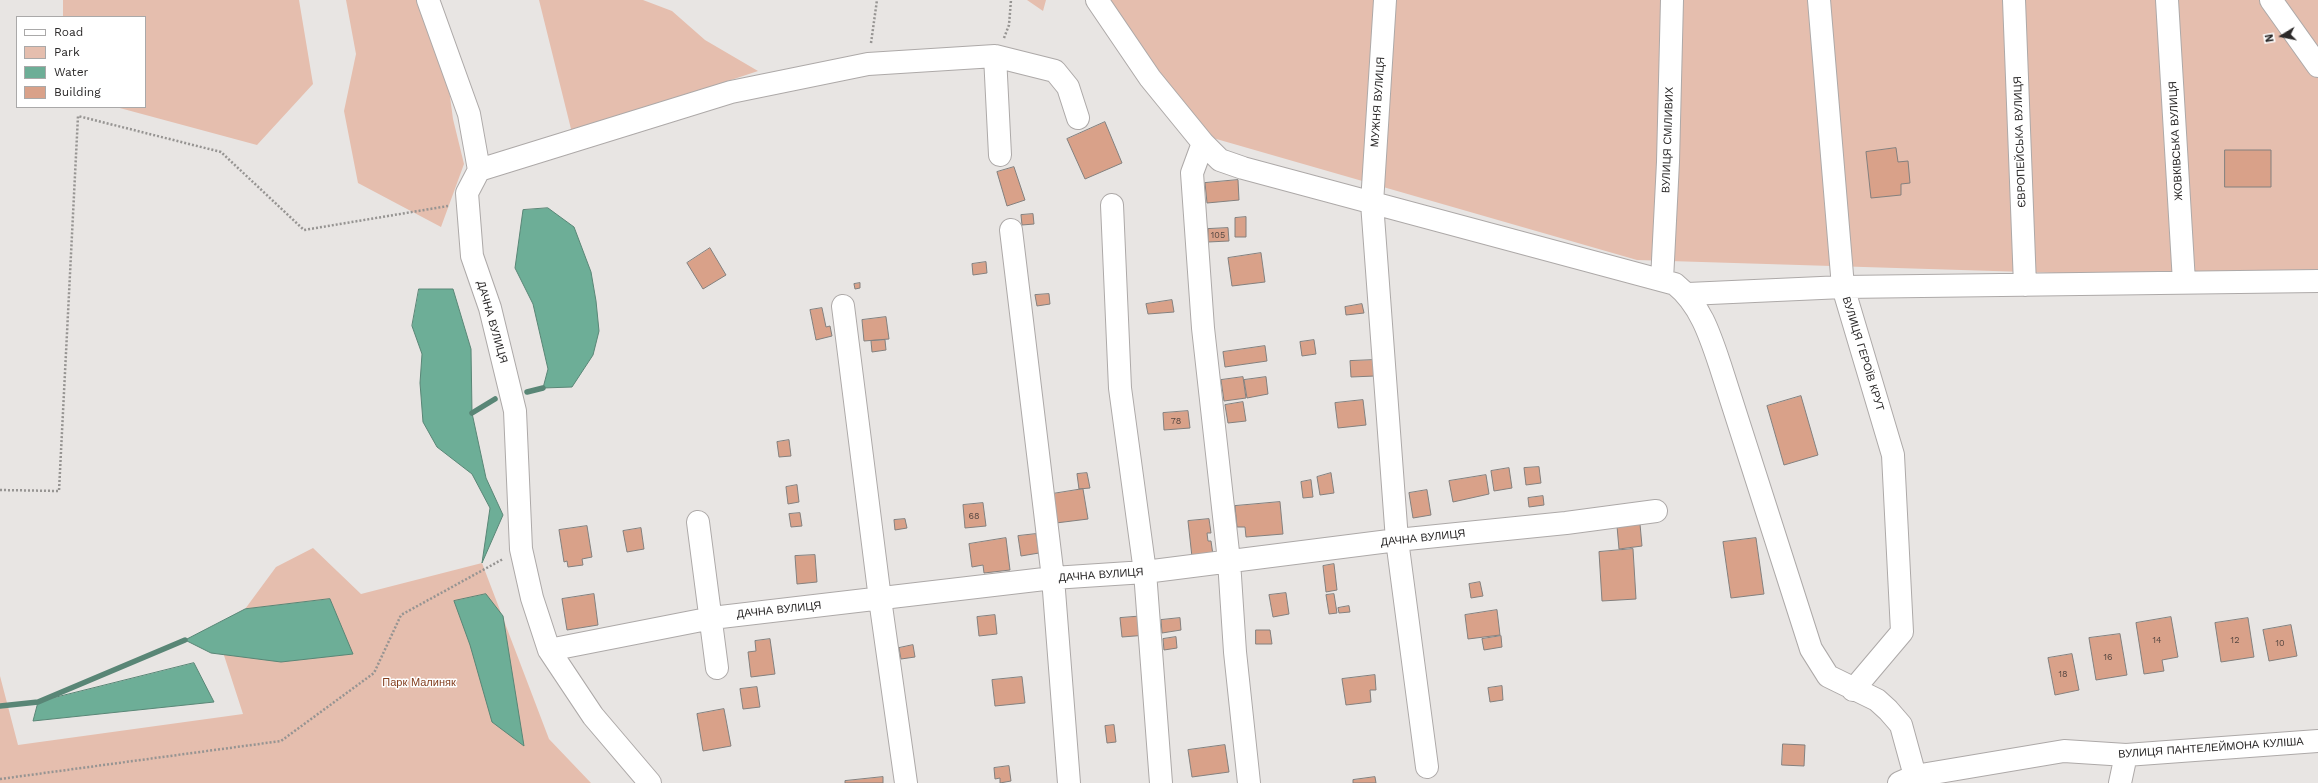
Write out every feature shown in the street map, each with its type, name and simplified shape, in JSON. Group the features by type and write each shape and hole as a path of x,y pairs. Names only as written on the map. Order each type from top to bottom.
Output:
{"street":[{"path":"428,0 469,114 479,170 731,92 868,64 995,56 1055,71 1068,87 1078,118"},
{"path":"1097,0 1150,78 1203,143 1220,160 1243,168 1662,280 1675,284 1688,294 1707,327 1810,649 1828,676 1853,690 1877,700 1900,725 1907,779"},
{"name":"МУЖНЯ ВУЛИЦЯ","path":"1385,0 1372,203 1397,540 1427,767"},
{"name":"ВУЛИЦЯ СМІЛИВИХ","path":"1662,280 1668,162 1672,0"},
{"name":"ВУЛИЦЯ ГЕРОЇВ КРУТ","path":"1819,0 1843,287 1893,455 1902,632 1853,690"},
{"name":"ЄВРОПЕЙСЬКА ВУЛИЦЯ","path":"2014,0 2025,285"},
{"name":"ЖОВКІВСЬКА ВУЛИЦЯ","path":"2167,0 2184,282"},
{"path":"2271,0 2318,66"},
{"path":"995,56 1000,155"},
{"path":"1203,143 1192,173 1203,328 1229,560 1235,652 1249,783"},
{"name":"ДАЧНА ВУЛИЦЯ","path":"479,170 468,193 467,203 472,256 490,308 515,411 521,549 532,598 549,650 593,716 650,783"},
{"path":"1112,205 1120,388 1145,572 1161,783"},
{"path":"1011,230 1053,578 1069,783"},
{"path":"1688,294 1843,287 2318,281"},
{"path":"843,306 880,599 906,783"},
{"name":"ДАЧНА ВУЛИЦЯ","path":"549,650 712,618 1053,578 1145,572 1229,560 1656,511"},
{"path":"698,522 712,618 717,668"},
{"name":"ВУЛИЦЯ ПАНТЕЛЕЙМОНА КУЛІША","path":"1907,779 2064,751 2126,755 2318,741"},
{"path":"2120,783 2126,755"}],"path":[{"path":"868,64 877,0"},
{"path":"995,56 1009,25 1011,0"},
{"path":"0,490 60,491 78,116 221,152 304,230 467,203"},
{"path":"0,779 281,741 374,673 401,615 521,549"}],"green space":[{"path":"63,0 299,0 313,84 257,145 120,108 146,108 146,16 63,16"},
{"path":"346,0 437,0 453,119 464,164 441,227 358,183 344,111 356,54"},
{"path":"539,0 643,0 672,11 705,40 758,71 572,133"},
{"path":"1027,0 1046,0 1043,11"},
{"path":"1110,0 2318,0 2318,281 1637,260 1199,134"},
{"name":"Парк Малиняк","path":"313,548 361,594 482,563 549,739 591,783 0,783 0,676 18,745 243,714 220,643 276,567"}],"water":[{"path":"548,208 574,227 591,272 596,301 599,331 593,355 572,387 543,388 548,369 533,304 515,268 523,210"},
{"path":"419,289 453,289 471,349 472,413 486,478 503,515 482,563 490,508 472,474 437,447 423,422 420,383 422,354 412,326"},
{"path":"486,594 503,616 524,746 492,722 470,645 454,601"},
{"path":"330,599 353,654 281,662 211,653 185,640 245,609"},
{"path":"194,663 214,702 33,721 38,702"}],"building":[{"path":"1105,122 1122,163 1085,179 1067,139"},
{"path":"1896,148 1898,162 1908,161 1910,183 1901,184 1901,195 1871,198 1866,152"},
{"path":"2225,150 2271,150 2271,187 2225,187"},
{"path":"1014,167 1025,200 1007,206 997,172"},
{"path":"1238,180 1239,200 1207,203 1205,183"},
{"path":"1033,214 1034,224 1022,225 1021,215"},
{"path":"1246,217 1246,237 1235,237 1235,218"},
{"path":"1228,228 1229,241 1208,242 1208,229"},
{"path":"710,248 726,275 703,289 687,263"},
{"path":"1261,253 1265,282 1232,286 1228,258"},
{"path":"986,262 987,273 973,275 972,264"},
{"path":"860,283 860,288 855,289 854,284"},
{"path":"1049,294 1050,304 1037,306 1035,295"},
{"path":"1172,300 1174,312 1148,314 1146,304"},
{"path":"1362,304 1364,313 1346,315 1345,307"},
{"path":"822,308 826,327 830,326 832,336 816,340 810,310"},
{"path":"886,317 889,339 864,341 862,320"},
{"path":"885,340 886,350 872,352 871,341"},
{"path":"1314,340 1316,354 1302,356 1300,342"},
{"path":"1265,346 1267,361 1225,367 1223,352"},
{"path":"1374,360 1375,376 1351,377 1350,361"},
{"path":"1243,377 1246,398 1224,401 1221,380"},
{"path":"1266,377 1268,394 1247,398 1244,380"},
{"path":"1801,396 1818,455 1784,465 1767,406"},
{"path":"1363,400 1366,425 1338,428 1335,403"},
{"path":"1243,402 1246,421 1228,423 1225,405"},
{"path":"1188,411 1190,428 1164,430 1163,413"},
{"path":"789,440 791,456 779,457 777,442"},
{"path":"1539,467 1541,483 1526,485 1524,468"},
{"path":"1509,468 1512,488 1494,491 1491,471"},
{"path":"1087,473 1090,488 1079,489 1077,474"},
{"path":"1331,473 1334,493 1320,495 1317,477"},
{"path":"1486,475 1489,494 1453,502 1449,481"},
{"path":"1311,480 1313,497 1303,498 1301,482"},
{"path":"797,485 799,502 788,504 786,487"},
{"path":"1083,489 1088,519 1056,523 1052,494"},
{"path":"1427,490 1431,515 1413,518 1409,493"},
{"path":"1543,496 1544,505 1529,507 1528,498"},
{"path":"1280,502 1283,534 1246,537 1245,527 1237,527 1235,506"},
{"path":"983,503 986,526 965,528 963,505"},
{"path":"800,513 802,526 791,527 789,514"},
{"path":"905,519 907,528 895,530 894,520"},
{"path":"1209,519 1211,533 1207,533 1208,541 1211,541 1213,555 1192,557 1188,521"},
{"path":"1640,524 1642,546 1619,549 1617,526"},
{"path":"587,526 592,557 582,559 583,565 568,567 567,561 564,562 559,530"},
{"path":"641,528 644,549 627,552 623,531"},
{"path":"1036,534 1039,553 1021,556 1018,536"},
{"path":"1006,538 1010,570 984,573 983,565 972,567 969,544"},
{"path":"1756,538 1764,594 1731,598 1723,542"},
{"path":"1633,549 1636,599 1602,601 1599,552"},
{"path":"815,555 817,582 797,584 795,556"},
{"path":"1334,564 1337,590 1326,592 1323,566"},
{"path":"1480,582 1483,596 1471,598 1469,584"},
{"path":"1286,593 1289,614 1273,617 1269,595"},
{"path":"594,594 598,625 567,630 562,599"},
{"path":"1334,594 1337,613 1329,614 1326,595"},
{"path":"1349,606 1350,612 1339,613 1338,608"},
{"path":"1497,610 1500,635 1468,639 1465,615"},
{"path":"995,615 997,634 979,636 977,617"},
{"path":"1145,616 1147,635 1122,637 1120,618"},
{"path":"2171,617 2178,657 2162,660 2164,671 2144,674 2136,623"},
{"path":"1180,618 1181,630 1162,633 1161,620"},
{"path":"2248,618 2254,657 2221,662 2215,623"},
{"path":"2291,625 2297,656 2269,661 2263,630"},
{"path":"1256,630 1270,630 1272,644 1256,644"},
{"path":"2120,634 2127,675 2096,680 2089,638"},
{"path":"1501,636 1502,647 1484,650 1482,639"},
{"path":"1176,637 1177,648 1164,650 1163,639"},
{"path":"770,639 775,674 751,677 748,652 756,651 755,641"},
{"path":"913,645 915,657 901,659 899,648"},
{"path":"2072,654 2079,690 2055,695 2048,658"},
{"path":"1375,675 1376,690 1370,690 1371,702 1346,705 1342,679"},
{"path":"1022,677 1025,703 995,706 992,680"},
{"path":"1502,686 1503,700 1490,702 1488,688"},
{"path":"757,687 760,707 743,709 740,689"},
{"path":"724,709 731,746 703,751 697,714"},
{"path":"1114,725 1116,742 1107,743 1105,726"},
{"path":"1783,744 1805,745 1804,766 1782,765"},
{"path":"1225,745 1229,772 1192,777 1188,750"},
{"path":"1009,766 1011,781 1000,783 1000,778 995,779 994,768"},
{"path":"883,777 883,783 845,783 845,781"},
{"path":"1375,777 1376,783 1353,783 1353,780"}],"waterway":[{"path":"527,392 543,388"},
{"path":"472,413 495,399"},
{"path":"0,706 38,702 185,640"}]}
